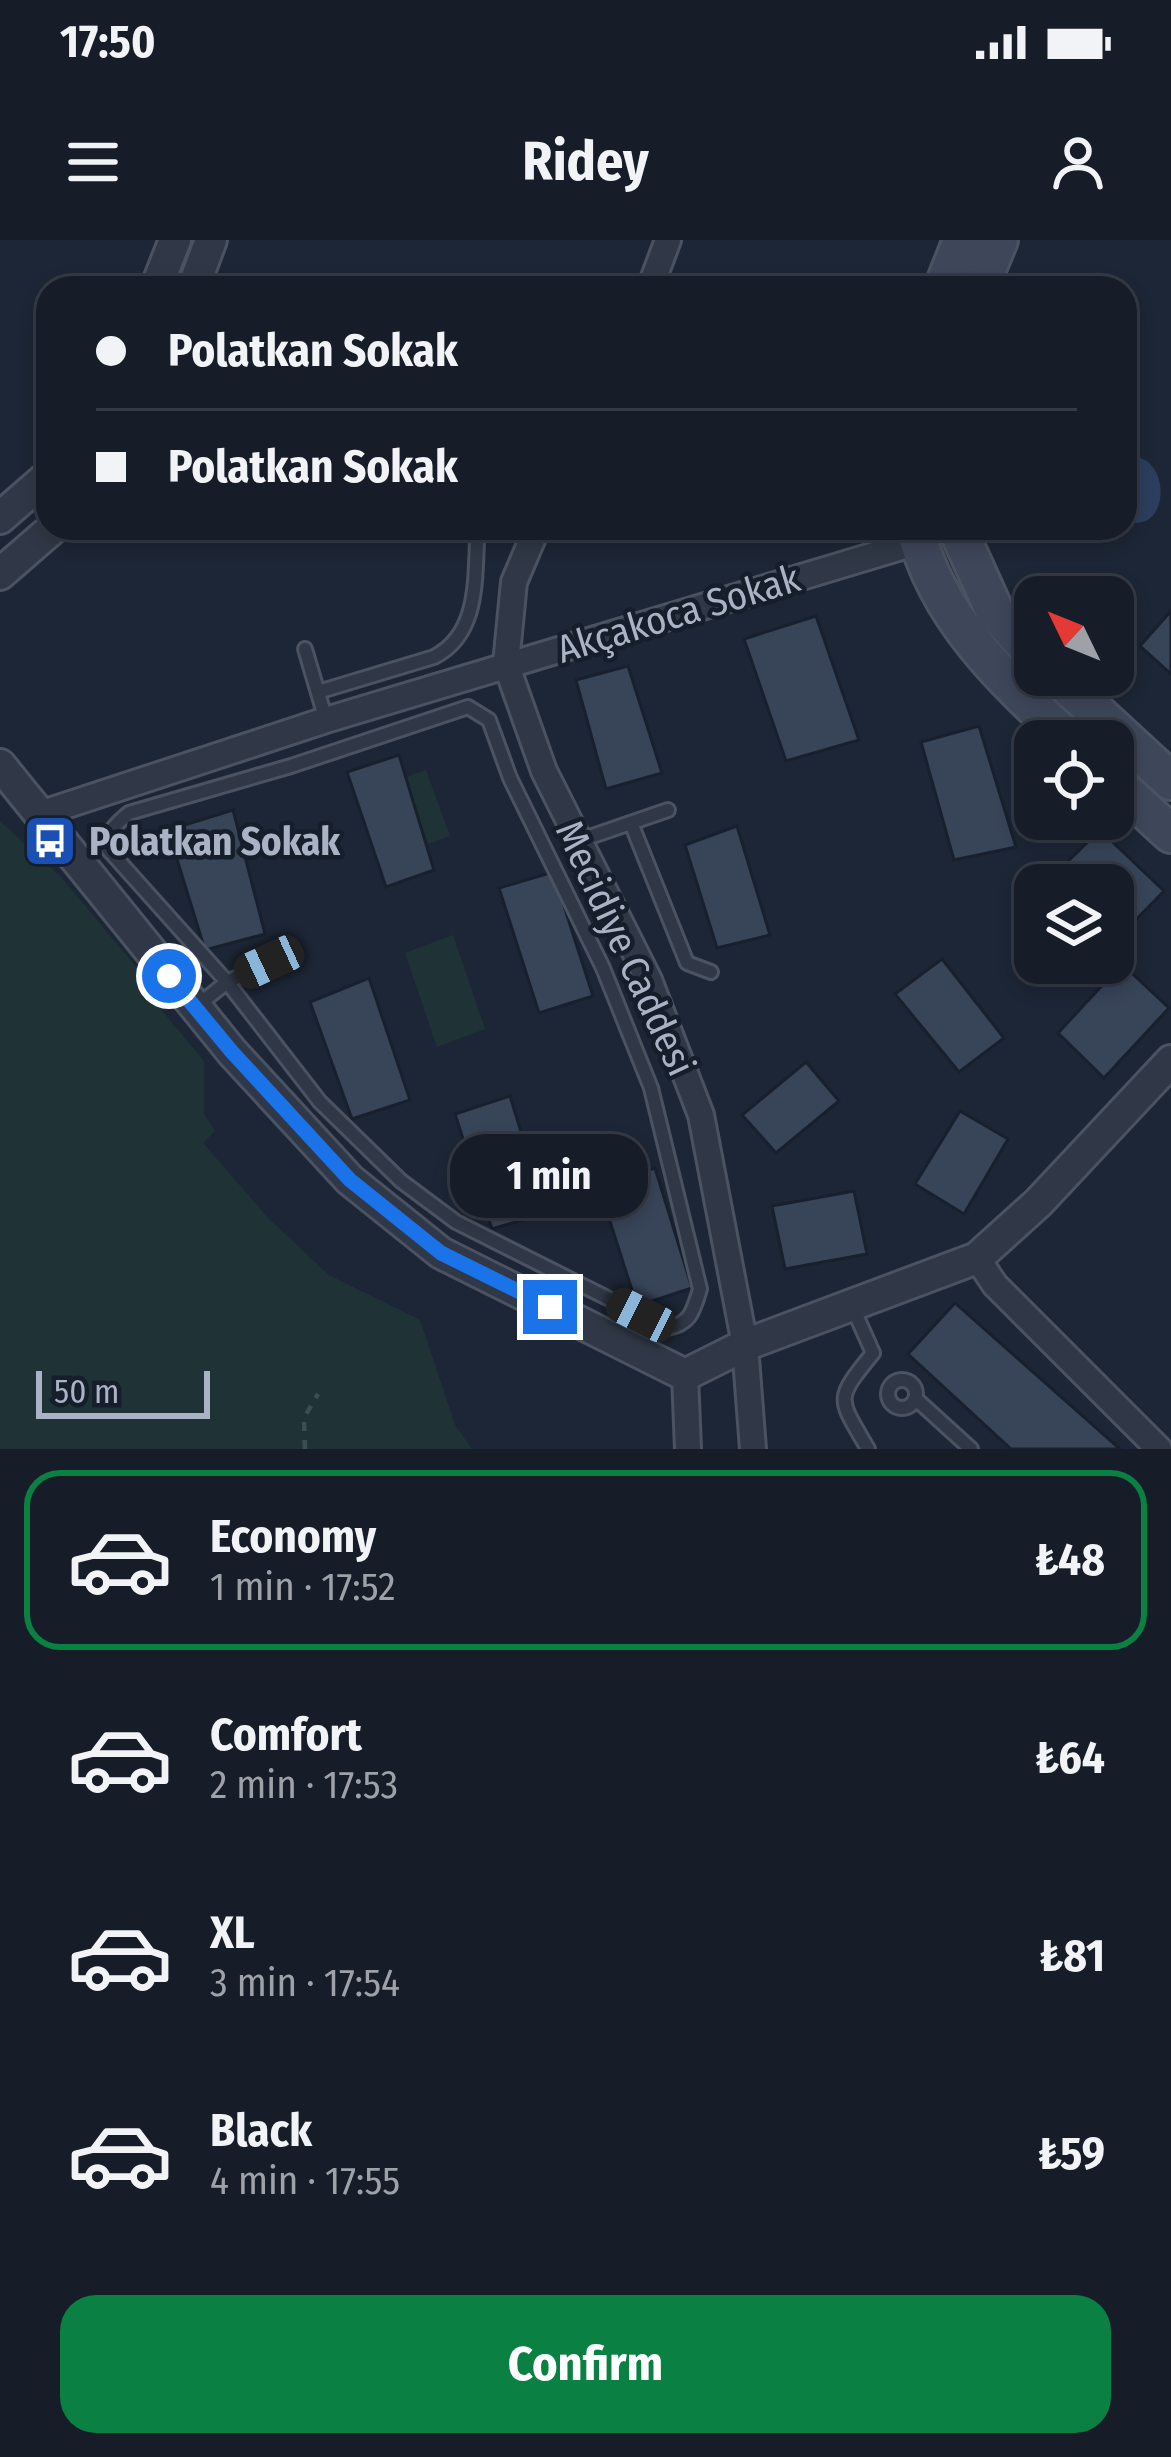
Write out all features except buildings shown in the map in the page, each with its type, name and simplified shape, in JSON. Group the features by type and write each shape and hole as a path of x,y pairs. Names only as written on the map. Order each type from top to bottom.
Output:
{"main road":[{"path":"948,276 962,240"},
{"path":"984,276 999,240"},
{"path":"918,540 965,635 1047,720"},
{"path":"962,540 994,612 1014,633"},
{"path":"1079,696 1171,781"},
{"path":"1134,800 1171,834"}],"street":[{"path":"161,276 175,240"},
{"path":"198,276 211,240"},
{"path":"654,276 668,240"},
{"path":"0,518 36,486"},
{"path":"0,574 39,540"},
{"name":"Mecidiye Caddesi","path":"532,540 514,582 506,664 544,771 649,980 700,1115 745,1345 753,1449"},
{"name":"Akçakoca Sokak","path":"506,664 900,540"},
{"path":"37,815 506,664"},
{"path":"0,765 196,1008 350,1180 441,1253 685,1376"},
{"path":"0,788 37,815"},
{"path":"685,1376 745,1345 977,1258 1038,1203 1171,1061"},
{"path":"977,1258 995,1285 1159,1449"},
{"path":"685,1376 688,1449"}],"lane":[{"path":"318,692 452,648 464,633 475,589 477,542"},
{"path":"305,650 326,720"},
{"path":"468,707 479,711 489,720 510,778 603,968 651,1088 700,1289 692,1316 683,1325 668,1328 456,1222 401,1181 320,1102 227,982 108,849 107,839 115,824 129,813 468,707"},
{"path":"577,841 668,810"},
{"path":"631,823 687,963 711,972"},
{"path":"196,1008 227,982 269,962"},
{"path":"852,1305 873,1353 844,1388 843,1406 868,1449"},
{"path":"916,1399 971,1449"}],"path":[{"path":"305,1449 304,1418 318,1394"}],"green space":[{"path":"426,770 450,836 428,844 404,778"},
{"path":"0,821 61,877 143,975 154,1001 204,1061 204,1114 215,1131 203,1143 269,1219 329,1275 420,1320 455,1425 472,1449 0,1449"},
{"path":"453,935 485,1029 437,1047 405,953"}],"water":[{"path":"1137,458 1154,469 1160,495 1151,517 1140,523"}],"place":[{"name":"Polatkan Sokak","path":"50,841"}],"route":[{"path":"169,976 350,1180 441,1253 550,1307"}]}
